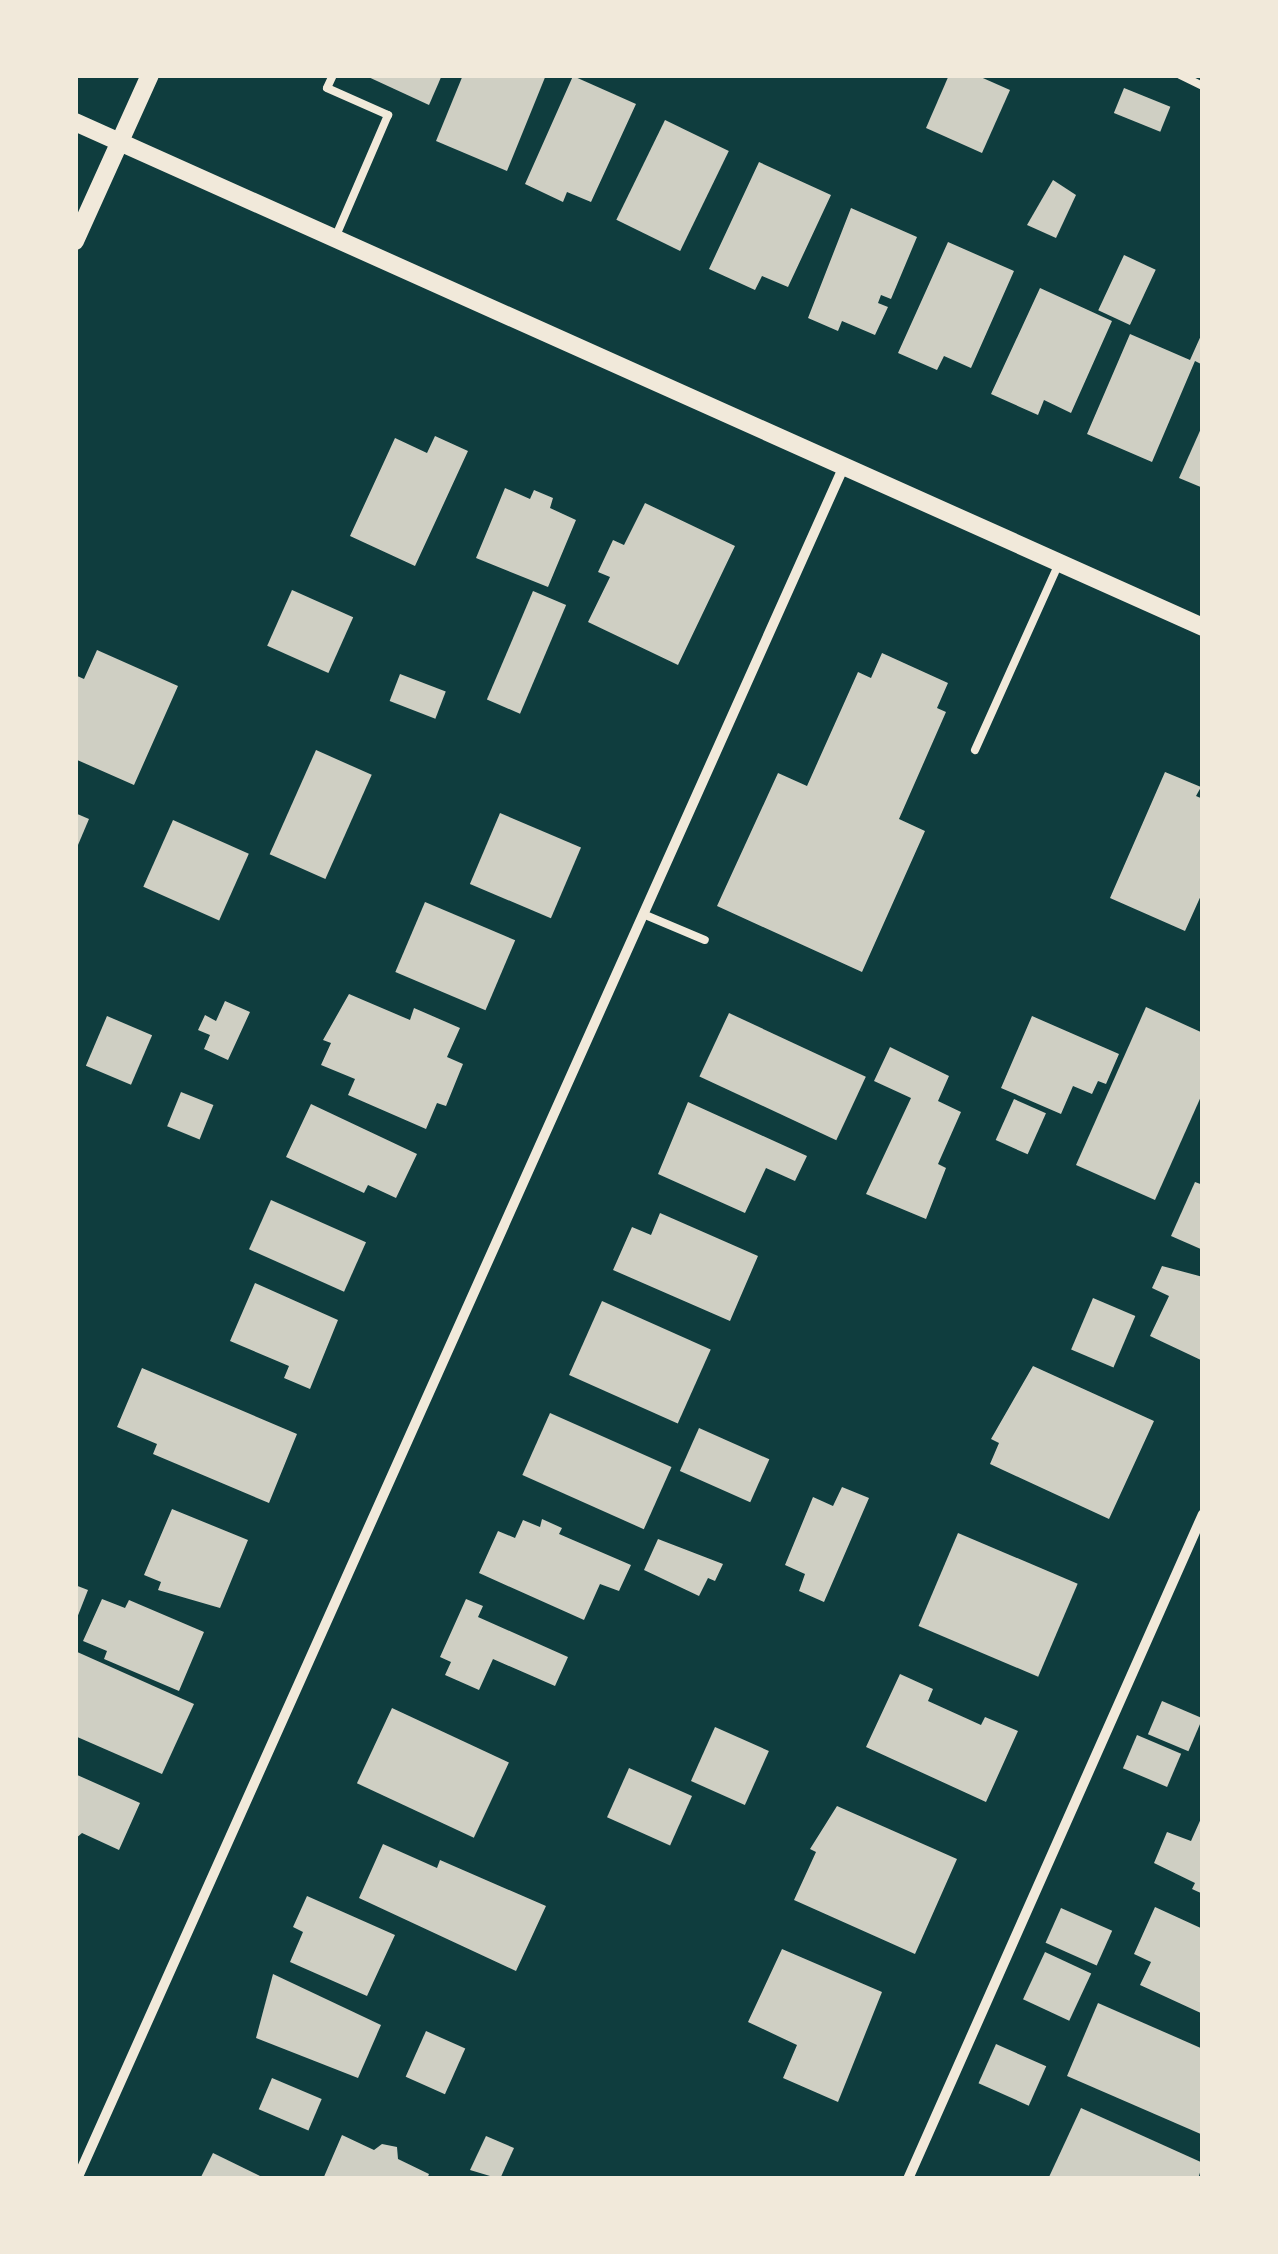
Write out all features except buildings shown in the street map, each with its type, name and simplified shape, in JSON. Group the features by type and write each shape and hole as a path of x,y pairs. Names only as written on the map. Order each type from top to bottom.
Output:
{"street":[{"path":"75,241 150,75"},
{"path":"75,122 1203,627"},
{"path":"77,2179 844,466"},
{"path":"908,2179 1203,1514"}],"lane":[{"path":"333,75 327,88 388,115 334,238"},
{"path":"1180,75 1203,86"},
{"path":"975,750 1060,562"},
{"path":"643,914 705,940"}]}
